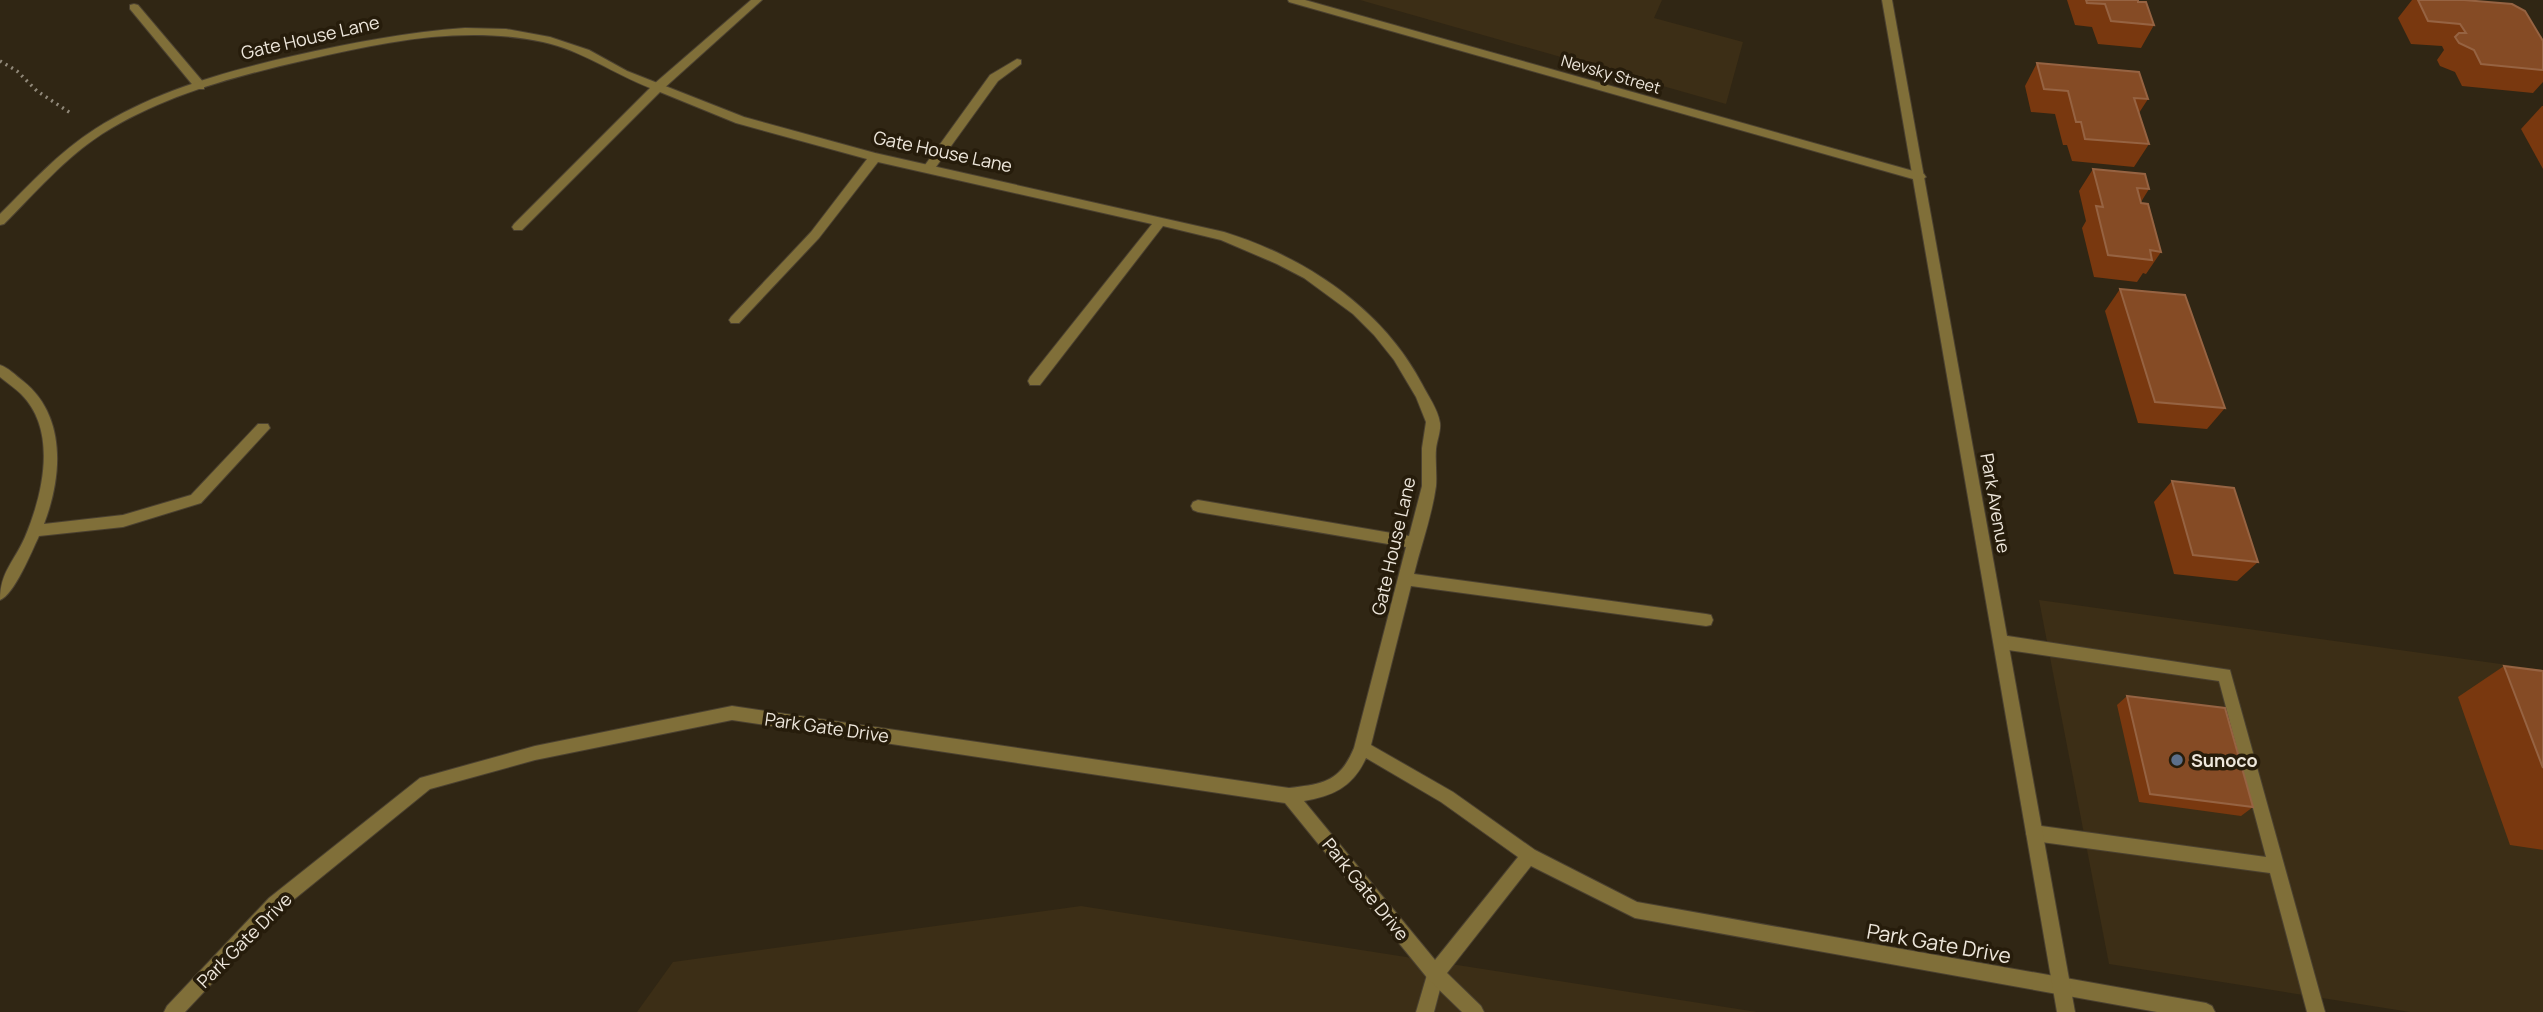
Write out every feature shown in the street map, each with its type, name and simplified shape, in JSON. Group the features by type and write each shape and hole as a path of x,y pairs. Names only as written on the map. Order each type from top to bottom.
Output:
{"street":[{"path":"518,227 658,87 757,0"},
{"name":"Nevsky Street","path":"1293,0 1920,177"},
{"name":"Park Avenue","path":"1887,0 2066,1012"},
{"path":"134,7 200,86"},
{"name":"Gate House Lane","path":"0,221 52,168 98,132 163,99 250,69 368,42 419,33 473,30 547,38 569,45 607,62 623,73 740,120 875,157 1224,236 1295,265 1347,300 1390,344 1408,369 1433,424 1429,447 1429,486 1363,748 1354,771 1330,790 1289,796"},
{"path":"929,168 994,78 1017,62"},
{"path":"735,320 815,235 875,157"},
{"path":"1035,381 1161,221"},
{"path":"0,370 17,380 40,409 52,446 49,490 36,531 0,594"},
{"path":"36,531 123,521 196,499 263,428"},
{"path":"1198,506 1415,543"},
{"path":"1406,579 1706,620"},
{"path":"2001,642 2225,675 2316,1012"},
{"name":"Park Gate Drive","path":"173,1012 275,904 426,783 535,753 732,713 1289,796 1434,974 1475,1012"},
{"name":"Park Gate Drive","path":"1363,748 1447,797 1530,856 1635,910 2206,1012"},
{"path":"2034,833 2277,866"},
{"path":"1425,1012 1434,974 1530,856"}],"path":[{"path":"0,61 17,71 37,91 98,132"}],"shaded area":[{"path":"1360,0 1662,0 1654,18 1743,42 1726,104"},
{"path":"2039,600 2543,670 2543,1012 2410,1012 2109,964"},
{"path":"1081,906 1757,1012 637,1012 673,962"}],"building":[{"path":"2086,0 2146,2 2154,25 2111,21 2105,4 2087,3"},
{"path":"2418,0 2512,4 2525,11 2543,41 2543,70 2481,64 2474,50 2459,43 2455,37 2459,33 2466,33 2460,24 2428,21"},
{"path":"2037,63 2139,72 2148,99 2134,98 2149,144 2085,139 2081,122 2076,122 2068,91 2044,89"},
{"path":"2093,169 2145,174 2149,189 2137,188 2141,203 2148,204 2161,252 2150,250 2152,260 2108,255 2096,206 2103,207"},
{"path":"2120,289 2185,295 2225,408 2155,402"},
{"path":"2172,481 2234,488 2258,562 2193,555"},
{"path":"2504,666 2543,671 2543,768"},
{"name":"Sunoco","path":"2127,696 2225,708 2253,807 2150,794"}],"place":[{"name":"Sunoco","path":"2177,760"}]}
